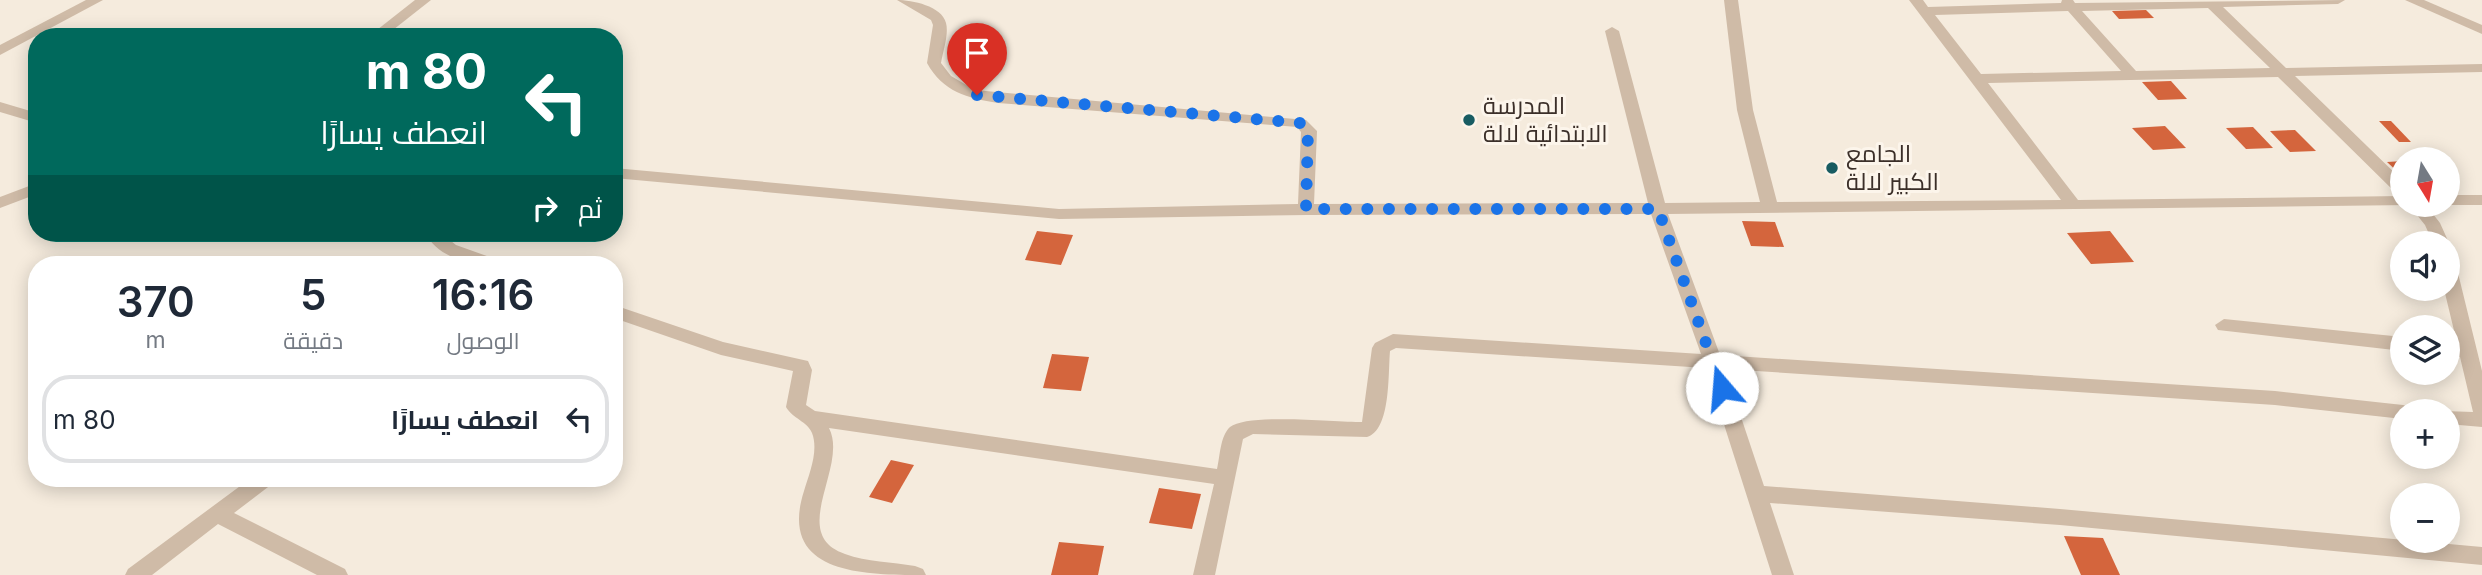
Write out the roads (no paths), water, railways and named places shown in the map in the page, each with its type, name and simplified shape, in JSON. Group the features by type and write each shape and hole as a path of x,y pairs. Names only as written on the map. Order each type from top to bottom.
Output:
{"street":[{"path":"43,28 96,0"},
{"path":"387,28 424,0"},
{"path":"904,0 937,18 940,24 934,64 946,81 967,93 998,98 1301,123 1308,131 1306,209"},
{"path":"1731,0 1745,110 1770,208"},
{"path":"1920,6 2337,0"},
{"path":"2412,0 2482,30"},
{"path":"2209,2 2390,177"},
{"path":"2068,3 2132,75"},
{"path":"1920,6 2073,204"},
{"path":"1612,31 1658,209 1713,362 1783,575"},
{"path":"0,51 28,36"},
{"path":"1976,79 2482,68"},
{"path":"0,107 28,115"},
{"path":"623,174 1059,214 1306,209 1658,209 2390,201"},
{"path":"0,203 28,192"},
{"path":"2460,200 2482,200"},
{"path":"441,242 471,256"},
{"path":"623,314 721,348 801,366 803,370 796,407 812,418 823,435 823,452 808,512 808,525 821,551 841,562 915,575"},
{"path":"2224,325 2390,343"},
{"path":"1204,575 1234,436 1246,428 1359,431 1371,426 1381,348 1393,341 2275,398 2390,411"},
{"path":"2460,357 2482,410"},
{"path":"2460,417 2482,420"},
{"path":"812,418 1224,478"},
{"path":"136,575 253,487"},
{"path":"1756,494 2060,517 2482,556"},
{"path":"217,514 337,575"}],"place":[{"name":"المدرسة الابتدائية لالة","path":"1469,120"},
{"name":"الجامع الكبير لالة","path":"1832,168"}]}
